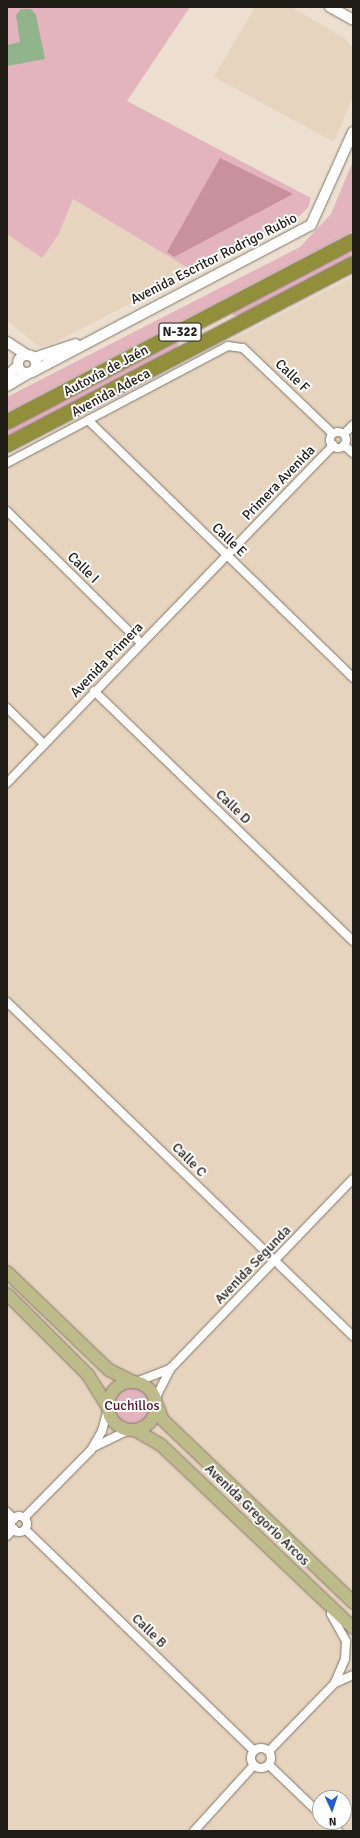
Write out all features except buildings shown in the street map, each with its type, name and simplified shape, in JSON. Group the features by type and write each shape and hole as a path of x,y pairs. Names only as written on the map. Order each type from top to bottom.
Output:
{"highway":[{"name":"Autovía de Jaén","path":"7,422 353,241"},
{"name":"Autovía de Jaén","path":"7,445 353,264"}],"main road":[{"path":"7,1272 109,1370 148,1387 156,1402 150,1422 132,1430 116,1424 88,1375 7,1294"},
{"path":"108,1408 113,1391 135,1382"},
{"name":"Avenida Gregorio Arcos","path":"156,1402 162,1419 353,1602"},
{"name":"Avenida Gregorio Arcos","path":"132,1430 161,1445 353,1628"}],"street":[{"path":"330,7 353,20"},
{"name":"Avenida Escritor Rodrigo Rubio","path":"7,386 103,332 311,225 353,132"},
{"name":"Avenida Escritor Rodrigo Rubio","path":"18,364 31,356 103,332"},
{"path":"7,342 31,356 36,367 31,373 23,373 7,346"},
{"name":"Avenida Adeca","path":"7,463 228,346"},
{"name":"Calle F","path":"228,346 243,348 333,434"},
{"path":"7,376 18,364"},
{"name":"Calle E","path":"88,420 353,678"},
{"path":"344,444 333,445 333,434 344,434 353,425"},
{"path":"344,434 344,444 353,453"},
{"name":"Primera Avenida","path":"227,557 333,445"},
{"name":"Calle I","path":"7,511 141,643"},
{"name":"Avenida Primera","path":"7,783 141,643 227,557"},
{"name":"Calle D","path":"94,692 353,941"},
{"path":"7,708 44,744"},
{"name":"Calle C","path":"7,1002 274,1262 353,1336"},
{"name":"Avenida Segunda","path":"156,1402 171,1368 353,1179"},
{"name":"Avenida Segunda","path":"135,1382 171,1368"},
{"path":"91,1450 102,1431 108,1408"},
{"path":"14,1519 24,1518 91,1450 114,1435 132,1430"},
{"path":"7,1512 14,1519 14,1529 7,1536"},
{"path":"14,1529 25,1530 24,1518"},
{"name":"Calle B","path":"25,1530 254,1751"},
{"path":"194,1831 254,1765 254,1751 269,1751 335,1683 345,1659 343,1630 300,1577"},
{"path":"335,1683 353,1675"},
{"path":"269,1751 272,1757 269,1765"},
{"path":"254,1765 269,1765 312,1806"}],"shaded area":[{"path":"255,7 291,7 344,38 353,48 353,97 334,142 214,77"},
{"path":"21,9 31,9 36,15 45,59 7,66 7,45 20,42 16,15"},
{"path":"220,158 293,194 174,257 167,252"},
{"path":"73,199 193,271 52,344 39,347 7,320 7,234 42,258 58,236"},
{"path":"353,277 353,1831 7,1831 7,456"}],"green space":[{"path":"7,7 190,7 127,101 311,198 308,208 297,218 193,271 73,199 58,236 42,258 7,234"},
{"path":"353,161 353,231 7,412 7,397 300,247 331,214"},
{"path":"353,246 353,257 239,316 232,315 234,308"},
{"path":"172,342 179,343 176,349 7,439 7,427"},
{"name":"Cuchillos","path":"132,1386 146,1392 152,1406 146,1420 132,1426 118,1420 112,1406 118,1392"}]}
